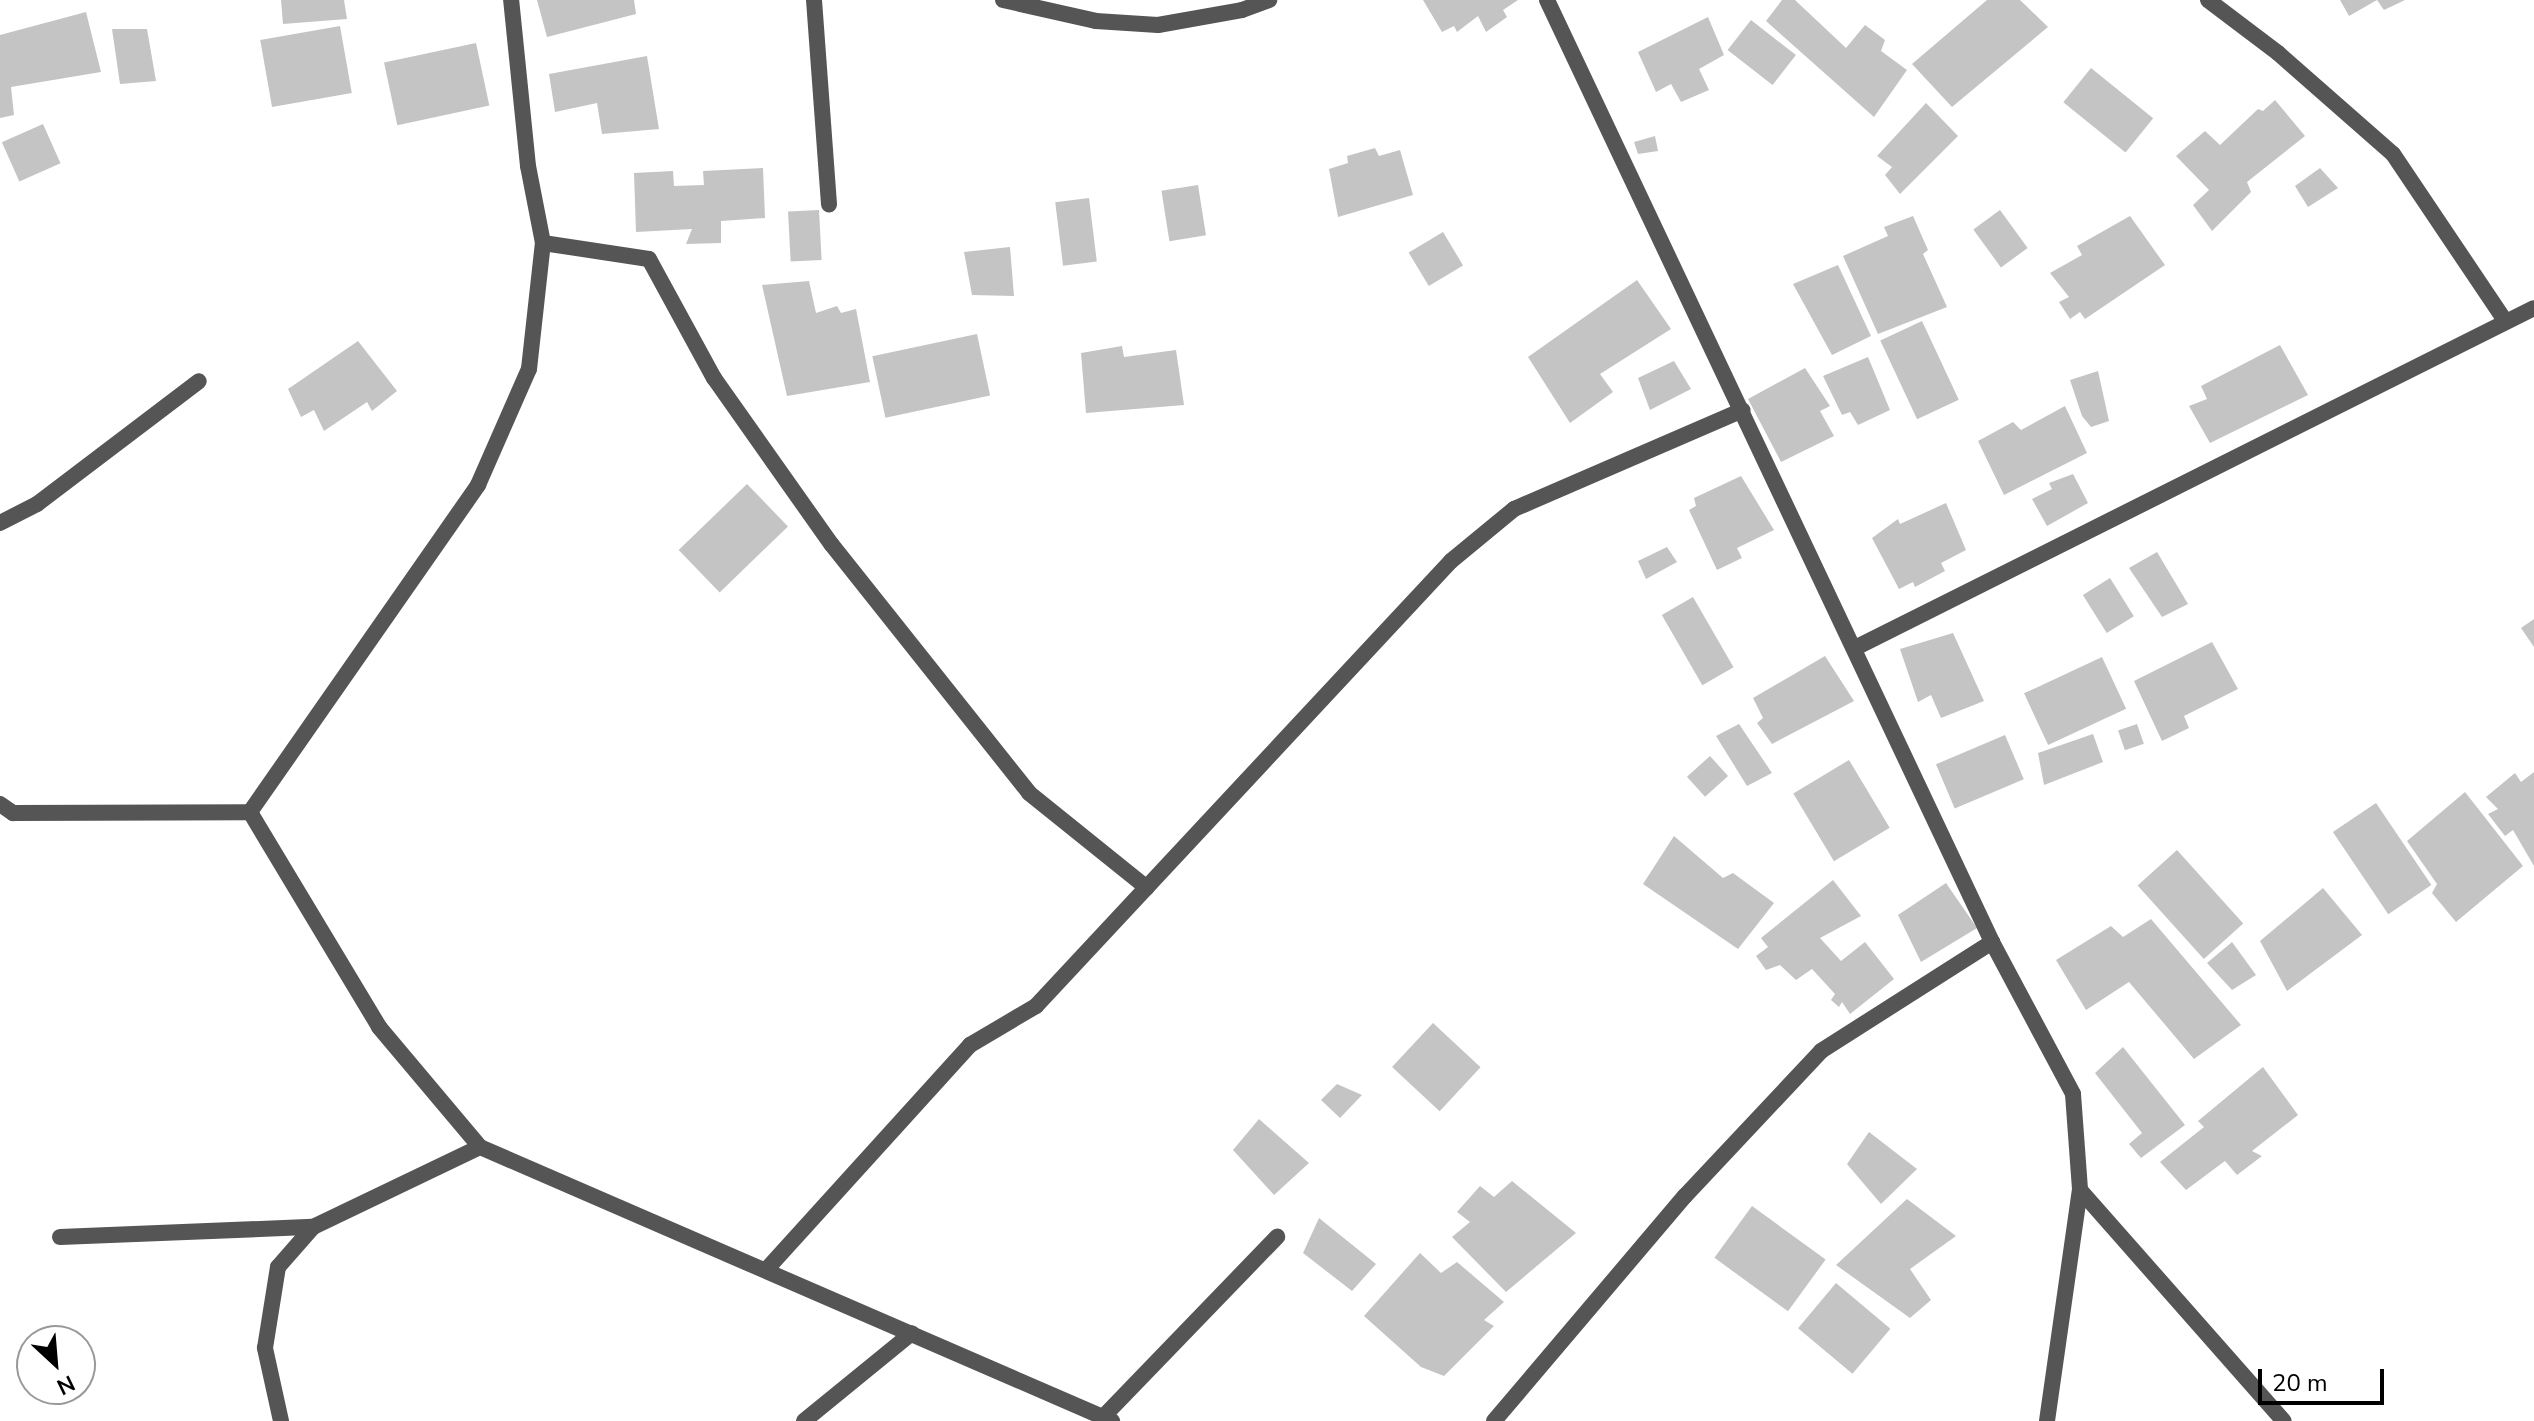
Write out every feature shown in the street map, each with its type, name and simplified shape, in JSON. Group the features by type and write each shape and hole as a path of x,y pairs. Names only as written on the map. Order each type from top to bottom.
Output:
{"street":[{"path":"250,812 478,485 529,369 543,243 528,166 511,0"},
{"path":"814,0 829,204"},
{"path":"1003,0 1096,21 1158,25 1242,10 1269,0"},
{"path":"1547,0 1992,942 2073,1094 2080,1190 2047,1421"},
{"path":"2208,0 2278,53 2393,154 2506,322"},
{"path":"543,243 649,259 714,378 852,570 1029,793 1147,888"},
{"path":"1855,648 2534,308"},
{"path":"0,523 37,504 199,381"},
{"path":"766,1270 970,1045 1036,1006 1451,561 1514,509 1743,410"},
{"path":"0,804 13,813 250,812"},
{"path":"250,812 379,1027 480,1147 1108,1418 1277,1237"},
{"path":"1494,1421 1685,1196 1821,1051 1992,942"},
{"path":"281,1421 265,1348 278,1267 313,1227 480,1147"},
{"path":"2080,1190 2284,1421"},
{"path":"60,1237 313,1227"},
{"path":"804,1421 912,1333"}],"building":[{"path":"281,0 344,0 347,19 283,24"},
{"path":"537,0 634,0 636,14 547,37"},
{"path":"1423,0 1518,0 1503,10 1507,17 1486,32 1478,16 1457,32 1454,26 1442,32"},
{"path":"1782,0 1795,0 1846,48 1865,25 1885,40 1881,51 1907,70 1874,117 1766,21"},
{"path":"1987,0 2020,0 2048,27 1952,107 1912,64"},
{"path":"2340,0 2377,0 2349,16"},
{"path":"2377,0 2405,0 2384,10"},
{"path":"86,12 101,72 11,87 14,115 0,118 0,35"},
{"path":"1708,17 1724,55 1699,69 1709,90 1681,102 1671,84 1656,92 1638,52"},
{"path":"1751,20 1796,55 1773,85 1728,50"},
{"path":"340,26 352,93 272,107 260,40"},
{"path":"112,29 147,29 156,81 120,84"},
{"path":"476,43 489,106 397,125 384,63"},
{"path":"647,56 659,129 602,134 597,103 555,112 549,74"},
{"path":"2091,68 2153,118 2125,153 2063,102"},
{"path":"2275,100 2305,136 2247,182 2251,192 2212,231 2193,205 2209,190 2176,156 2205,131 2220,145 2258,109 2263,111"},
{"path":"1926,103 1958,136 1900,194 1885,175 1892,167 1877,156"},
{"path":"43,124 60,163 19,182 2,142"},
{"path":"1655,136 1658,151 1638,154 1634,142"},
{"path":"1375,148 1379,156 1400,150 1413,195 1338,217 1329,169 1348,163 1347,156"},
{"path":"763,168 765,218 721,221 721,243 686,244 692,229 636,232 634,173 673,171 674,186 704,185 703,171"},
{"path":"2320,168 2338,188 2308,207 2295,186"},
{"path":"1198,185 1206,235 1169,241 1161,191"},
{"path":"1089,198 1097,262 1063,266 1055,202"},
{"path":"819,210 822,260 791,262 788,212"},
{"path":"2000,210 2028,248 2001,267 1973,229"},
{"path":"1913,216 1928,250 1923,254 1947,307 1878,334 1843,256 1888,236 1884,227"},
{"path":"2130,216 2165,265 2085,319 2080,312 2070,319 2059,302 2069,297 2050,273 2082,255 2077,246"},
{"path":"1443,232 1463,265 1429,286 1409,253"},
{"path":"1010,247 1014,296 972,295 964,252"},
{"path":"1838,265 1871,336 1832,355 1793,284"},
{"path":"1637,280 1671,329 1600,374 1613,392 1570,423 1528,357"},
{"path":"809,281 816,313 837,306 841,313 856,309 870,382 787,396 762,285"},
{"path":"1922,321 1959,400 1917,419 1880,340"},
{"path":"977,334 990,396 885,418 872,356"},
{"path":"358,341 397,391 372,411 367,402 324,431 314,410 301,417 288,389"},
{"path":"2280,345 2308,395 2210,443 2189,406 2207,399 2201,386"},
{"path":"1122,346 1124,357 1176,350 1184,405 1086,413 1081,353"},
{"path":"1868,357 1890,410 1858,425 1850,412 1842,415 1823,376"},
{"path":"1674,361 1691,389 1650,410 1638,378"},
{"path":"1805,368 1830,406 1820,411 1834,436 1781,462 1748,399"},
{"path":"2098,371 2109,421 2091,427 2082,416 2070,380"},
{"path":"2065,406 2087,453 2004,495 1978,441 2013,422 2021,430"},
{"path":"2073,474 2088,503 2047,526 2032,499 2052,489 2049,483"},
{"path":"1741,476 1774,530 1737,548 1742,558 1717,570 1689,510 1696,506 1694,498"},
{"path":"747,484 788,526 720,592 679,550"},
{"path":"1946,503 1966,550 1941,563 1945,571 1915,587 1913,582 1899,589 1872,538 1898,519 1900,524"},
{"path":"1667,547 1677,562 1646,579 1638,561"},
{"path":"2157,552 2188,604 2162,617 2129,568"},
{"path":"2110,578 2134,616 2107,633 2083,595"},
{"path":"1693,597 1734,667 1702,685 1662,615"},
{"path":"2534,619 2534,647 2521,628"},
{"path":"1953,633 1984,701 1941,718 1931,695 1918,702 1900,649"},
{"path":"2212,642 2238,689 2184,716 2189,728 2162,741 2134,681"},
{"path":"1825,656 1854,701 1772,744 1757,723 1763,718 1753,698"},
{"path":"2102,657 2126,709 2048,745 2024,693"},
{"path":"1739,724 1772,773 1747,786 1716,736"},
{"path":"2137,724 2144,744 2125,750 2118,731"},
{"path":"2093,734 2103,762 2044,785 2038,753"},
{"path":"2005,735 2024,779 1955,808 1936,764"},
{"path":"1710,756 1728,776 1705,797 1687,777"},
{"path":"1849,760 1890,828 1834,861 1793,793"},
{"path":"2534,772 2534,866 2513,830 2505,836 2488,814 2498,809 2486,797 2515,773 2521,782"},
{"path":"2465,792 2523,866 2456,922 2432,893 2437,884 2407,841"},
{"path":"2376,803 2431,885 2388,914 2333,832"},
{"path":"1674,836 1723,878 1733,873 1774,903 1738,949 1643,884"},
{"path":"2177,850 2243,924 2204,959 2138,885"},
{"path":"1833,880 1861,916 1820,938 1841,961 1865,942 1894,979 1850,1014 1842,1002 1839,1007 1831,1000 1835,994 1812,969 1796,980 1780,965 1766,970 1756,956 1768,947 1761,938"},
{"path":"1946,883 1977,928 1921,962 1898,915"},
{"path":"2323,888 2362,935 2287,991 2260,941"},
{"path":"2151,919 2241,1025 2194,1059 2129,982 2086,1010 2056,960 2111,926 2123,937"},
{"path":"2232,942 2256,975 2232,990 2207,963"},
{"path":"1433,1023 1481,1067 1440,1111 1392,1067"},
{"path":"2123,1047 2185,1125 2141,1158 2129,1144 2142,1133 2095,1073"},
{"path":"2263,1067 2298,1115 2252,1151 2262,1156 2237,1175 2225,1161 2186,1190 2160,1162 2204,1127 2198,1121"},
{"path":"1337,1084 1362,1095 1340,1118 1321,1100"},
{"path":"1259,1119 1309,1163 1274,1195 1233,1150"},
{"path":"1869,1132 1917,1169 1881,1204 1847,1164"},
{"path":"1512,1181 1576,1233 1506,1292 1452,1237 1470,1222 1457,1212 1480,1186 1494,1197"},
{"path":"1907,1199 1956,1236 1910,1269 1931,1300 1910,1318 1836,1265"},
{"path":"1752,1206 1826,1259 1788,1311 1714,1258"},
{"path":"1319,1218 1376,1264 1352,1291 1303,1253"},
{"path":"1420,1253 1441,1273 1457,1262 1504,1302 1484,1320 1494,1326 1444,1376 1421,1367 1364,1316"},
{"path":"1836,1283 1890,1329 1852,1374 1798,1328"}]}
